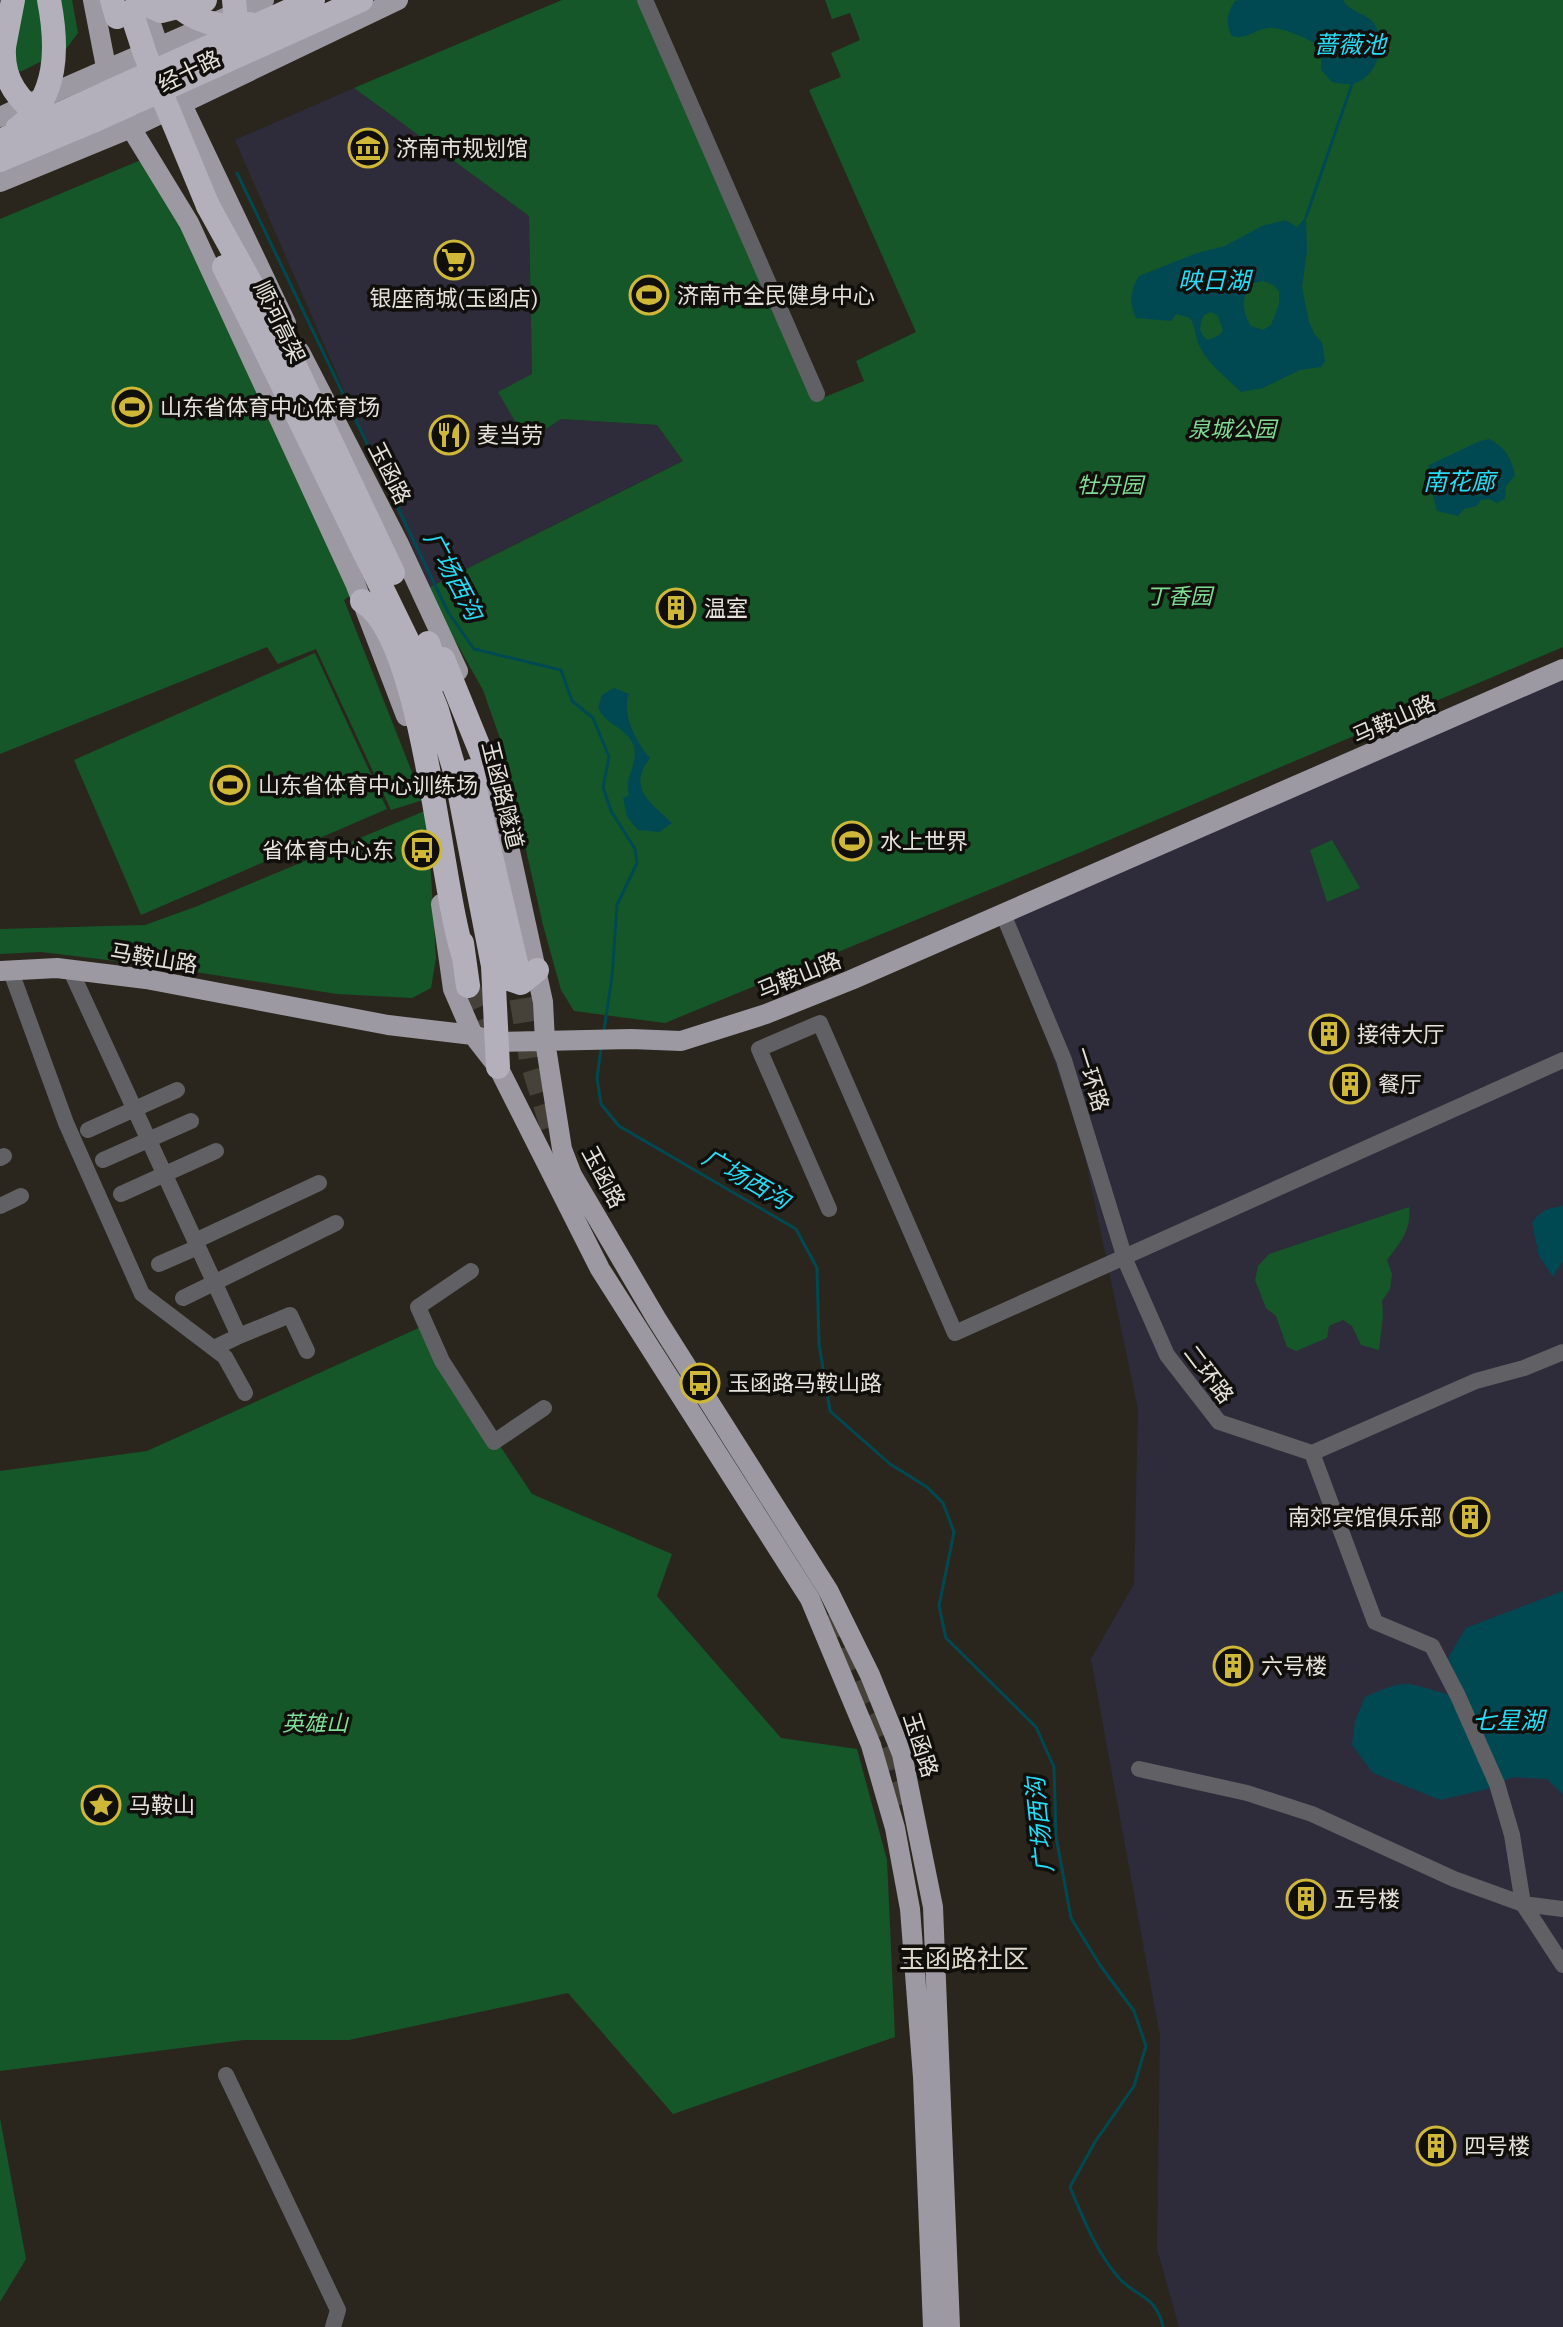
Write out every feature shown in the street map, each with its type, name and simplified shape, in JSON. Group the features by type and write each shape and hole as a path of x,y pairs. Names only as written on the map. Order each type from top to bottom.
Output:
{"highway":[{"path":"13,0 3,61 14,92 22,103 59,125 77,126 93,121"},
{"path":"0,140 22,126 38,106 49,84 55,66 55,43 49,0"},
{"name":"顺河高架","path":"112,0 156,122 196,211 422,652"},
{"path":"171,0 198,20 237,27 277,6"},
{"path":"139,1 161,11 205,0"},
{"path":"182,92 232,44 236,21 234,0"},
{"name":"经十路","path":"0,140 277,6 313,0"},
{"name":"顺河高架","path":"139,1 145,54 208,206 285,345 422,652"},
{"name":"经十路","path":"0,140 93,121 182,92 359,9"},
{"path":"362,601 375,608 400,659 437,808 456,933 464,957"},
{"path":"422,652 442,657 495,783 493,810 509,929"},
{"path":"422,652 468,986"},
{"path":"422,652 515,966 496,1042 498,1067"},
{"name":"玉函路隧道","path":"422,652 464,742 515,966"}],"main road":[{"name":"玉函路","path":"93,0 106,67 131,128 189,223 362,601 400,700 419,760 453,989 473,1035 498,1067 600,1269 810,1599 871,1745 895,1828 910,1909 923,2077 933,2327"},
{"name":"经十路","path":"359,9 398,0"},
{"name":"玉函路","path":"139,1 259,271 372,492 473,700 493,759 515,966 543,1002 545,1041 562,1149 572,1175 656,1318 828,1590 870,1675 902,1754 933,1907 950,2327"},
{"path":"277,6 289,5 293,18 310,30 320,30 359,9"},
{"name":"经十路","path":"0,140 106,67 277,6"},
{"name":"经十路","path":"0,182 131,128 182,92"},
{"path":"324,518 372,492"},
{"name":"马鞍山路","path":"5,970 70,969 146,979 388,1025 473,1035 496,1042 681,1041 766,1014 1563,669"}],"street":[{"path":"645,0 817,394"},
{"name":"一环路","path":"1003,914 1064,1060 1125,1260"},
{"path":"70,969 239,1336"},
{"path":"5,970 66,1123 142,1294 225,1357 245,1393"},
{"path":"829,1209 759,1049 820,1023 955,1333 1125,1260 1563,1060"},
{"path":"88,1130 177,1090"},
{"path":"103,1160 191,1121"},
{"path":"121,1194 216,1151"},
{"path":"159,1264 319,1183"},
{"path":"0,1206 21,1196"},
{"path":"183,1298 336,1223"},
{"name":"二环路","path":"1125,1260 1167,1355 1219,1422 1312,1453"},
{"path":"471,1271 418,1307 442,1361 494,1442 544,1408"},
{"path":"214,1348 290,1315 307,1351"},
{"path":"1563,1352 1524,1368 1476,1381 1312,1453 1375,1622 1432,1646 1458,1696 1501,1797 1512,1835 1523,1904 1563,1965"},
{"path":"1139,1769 1247,1793 1312,1814 1454,1879 1523,1904 1563,1909"},
{"path":"226,2075 338,2310 333,2327"}],"shaded area":[{"path":"354,88 529,216 532,374 527,442 561,419 657,425 683,461 430,587 235,140"},
{"path":"1563,670 1563,2327 1179,2327 1157,2249 1160,2036 1091,1659 1134,1584 1138,1409 1082,1143 1007,921"}],"green space":[{"path":"7,0 72,0 78,33 66,49 22,71 13,72"},
{"name":"泉城公园","path":"562,0 638,0 815,401 864,381 856,361 916,332 809,90 841,77 831,53 860,40 850,13 832,19 825,0 1563,0 1563,647 1081,852 665,1023 574,1011 561,990 543,925 502,744 483,690 439,612 430,587 683,461 657,425 561,419 527,442 498,392 532,374 529,216 354,88"},
{"name":"山东省体育中心体育场","path":"148,157 352,594 344,600 423,800 391,810 316,649 278,664 267,647 0,754 0,219"},
{"name":"山东省体育中心训练场","path":"315,653 387,809 141,915 74,760"},
{"path":"427,810 436,958 431,988 412,998 337,994 157,966 41,952 0,954 0,929 145,925"},
{"path":"1332,840 1360,888 1327,902 1310,850"},
{"path":"1409,1207 1407,1229 1387,1260 1392,1274 1390,1289 1382,1301 1379,1350 1361,1345 1352,1326 1343,1320 1329,1326 1327,1338 1296,1351 1287,1347 1276,1316 1266,1308 1255,1280 1258,1266 1269,1254"},
{"name":"英雄山","path":"421,1327 532,1494 672,1554 657,1596 781,1738 857,1749 887,1860 895,2037 673,2114 568,1993 349,2040 244,2040 0,2071 0,1471 147,1451"},
{"path":"0,2118 26,2259 0,2302"}],"water":[{"name":"蔷薇池","path":"1343,0 1370,19 1377,30 1380,40 1373,68 1360,81 1349,84 1332,82 1321,70 1318,44 1275,28 1241,37 1232,36 1228,27 1229,14 1235,1"},
{"name":"映日湖","path":"1306,217 1307,251 1302,287 1309,322 1322,342 1325,361 1321,367 1300,370 1263,388 1241,392 1205,355 1190,318 1176,314 1171,321 1136,318 1132,297 1139,276 1197,253 1225,246 1262,226 1285,220 1297,227","holes":["1263,281 1279,291 1279,304 1271,325 1263,330 1251,326 1244,305 1249,284","1211,312 1218,316 1223,331 1208,340 1202,335 1200,326 1204,315"]},
{"name":"南花廊","path":"1489,439 1503,449 1514,470 1515,476 1506,486 1505,499 1497,503 1489,499 1481,500 1477,506 1464,509 1458,516 1437,511 1428,478 1429,465"},
{"path":"614,688 629,694 629,719 650,758 641,778 644,794 672,823 659,832 638,830 627,817 623,798 629,795 628,782 635,751 625,733 605,718 598,707 602,695"},
{"path":"1563,1206 1563,1261 1553,1277 1539,1256 1532,1223 1545,1210"},
{"name":"七星湖","path":"1563,1591 1563,1795 1547,1779 1513,1777 1484,1790 1440,1800 1373,1773 1352,1745 1355,1721 1365,1697 1402,1684 1458,1696 1448,1658 1466,1628"}],"waterway":[{"path":"1306,217 1352,84"},
{"name":"广场西沟","path":"237,173 448,612 474,649 561,670 572,701 593,718 609,757 603,787 611,811 635,849 637,863 617,905 612,977 604,1030"},
{"name":"广场西沟","path":"601,1049 597,1078 601,1104 619,1126 796,1229 817,1268 819,1344 830,1411 890,1464 927,1487 943,1503 954,1532 939,1606 946,1638 1036,1727 1054,1767 1056,1836 1071,1918 1134,2011 1146,2046 1134,2086 1095,2142 1070,2187 1103,2256 1125,2284 1150,2302 1160,2316 1163,2327"}],"tunnel":[{"path":"516,963 531,1059 554,1133"},
{"path":"468,986 496,1054"},
{"path":"831,1614 891,1756 906,1815"}],"place":[{"name":"济南市规划馆","path":"368,148"},
{"name":"银座商城(玉函店)","path":"454,260"},
{"name":"济南市全民健身中心","path":"649,295"},
{"name":"山东省体育中心体育场","path":"132,407"},
{"name":"麦当劳","path":"449,435"},
{"name":"温室","path":"676,608"},
{"name":"山东省体育中心训练场","path":"230,785"},
{"name":"水上世界","path":"852,841"},
{"name":"省体育中心东","path":"422,850"},
{"name":"接待大厅","path":"1329,1034"},
{"name":"餐厅","path":"1350,1084"},
{"name":"玉函路马鞍山路","path":"700,1383"},
{"name":"南郊宾馆俱乐部","path":"1470,1517"},
{"name":"六号楼","path":"1233,1666"},
{"name":"马鞍山","path":"101,1805"},
{"name":"五号楼","path":"1306,1899"},
{"name":"四号楼","path":"1436,2146"}],"district":[{"name":"玉函路社区","path":"964,1959"}],"park label":[{"name":"牡丹园","path":"1110,485"},
{"name":"丁香园","path":"1179,596"}]}
